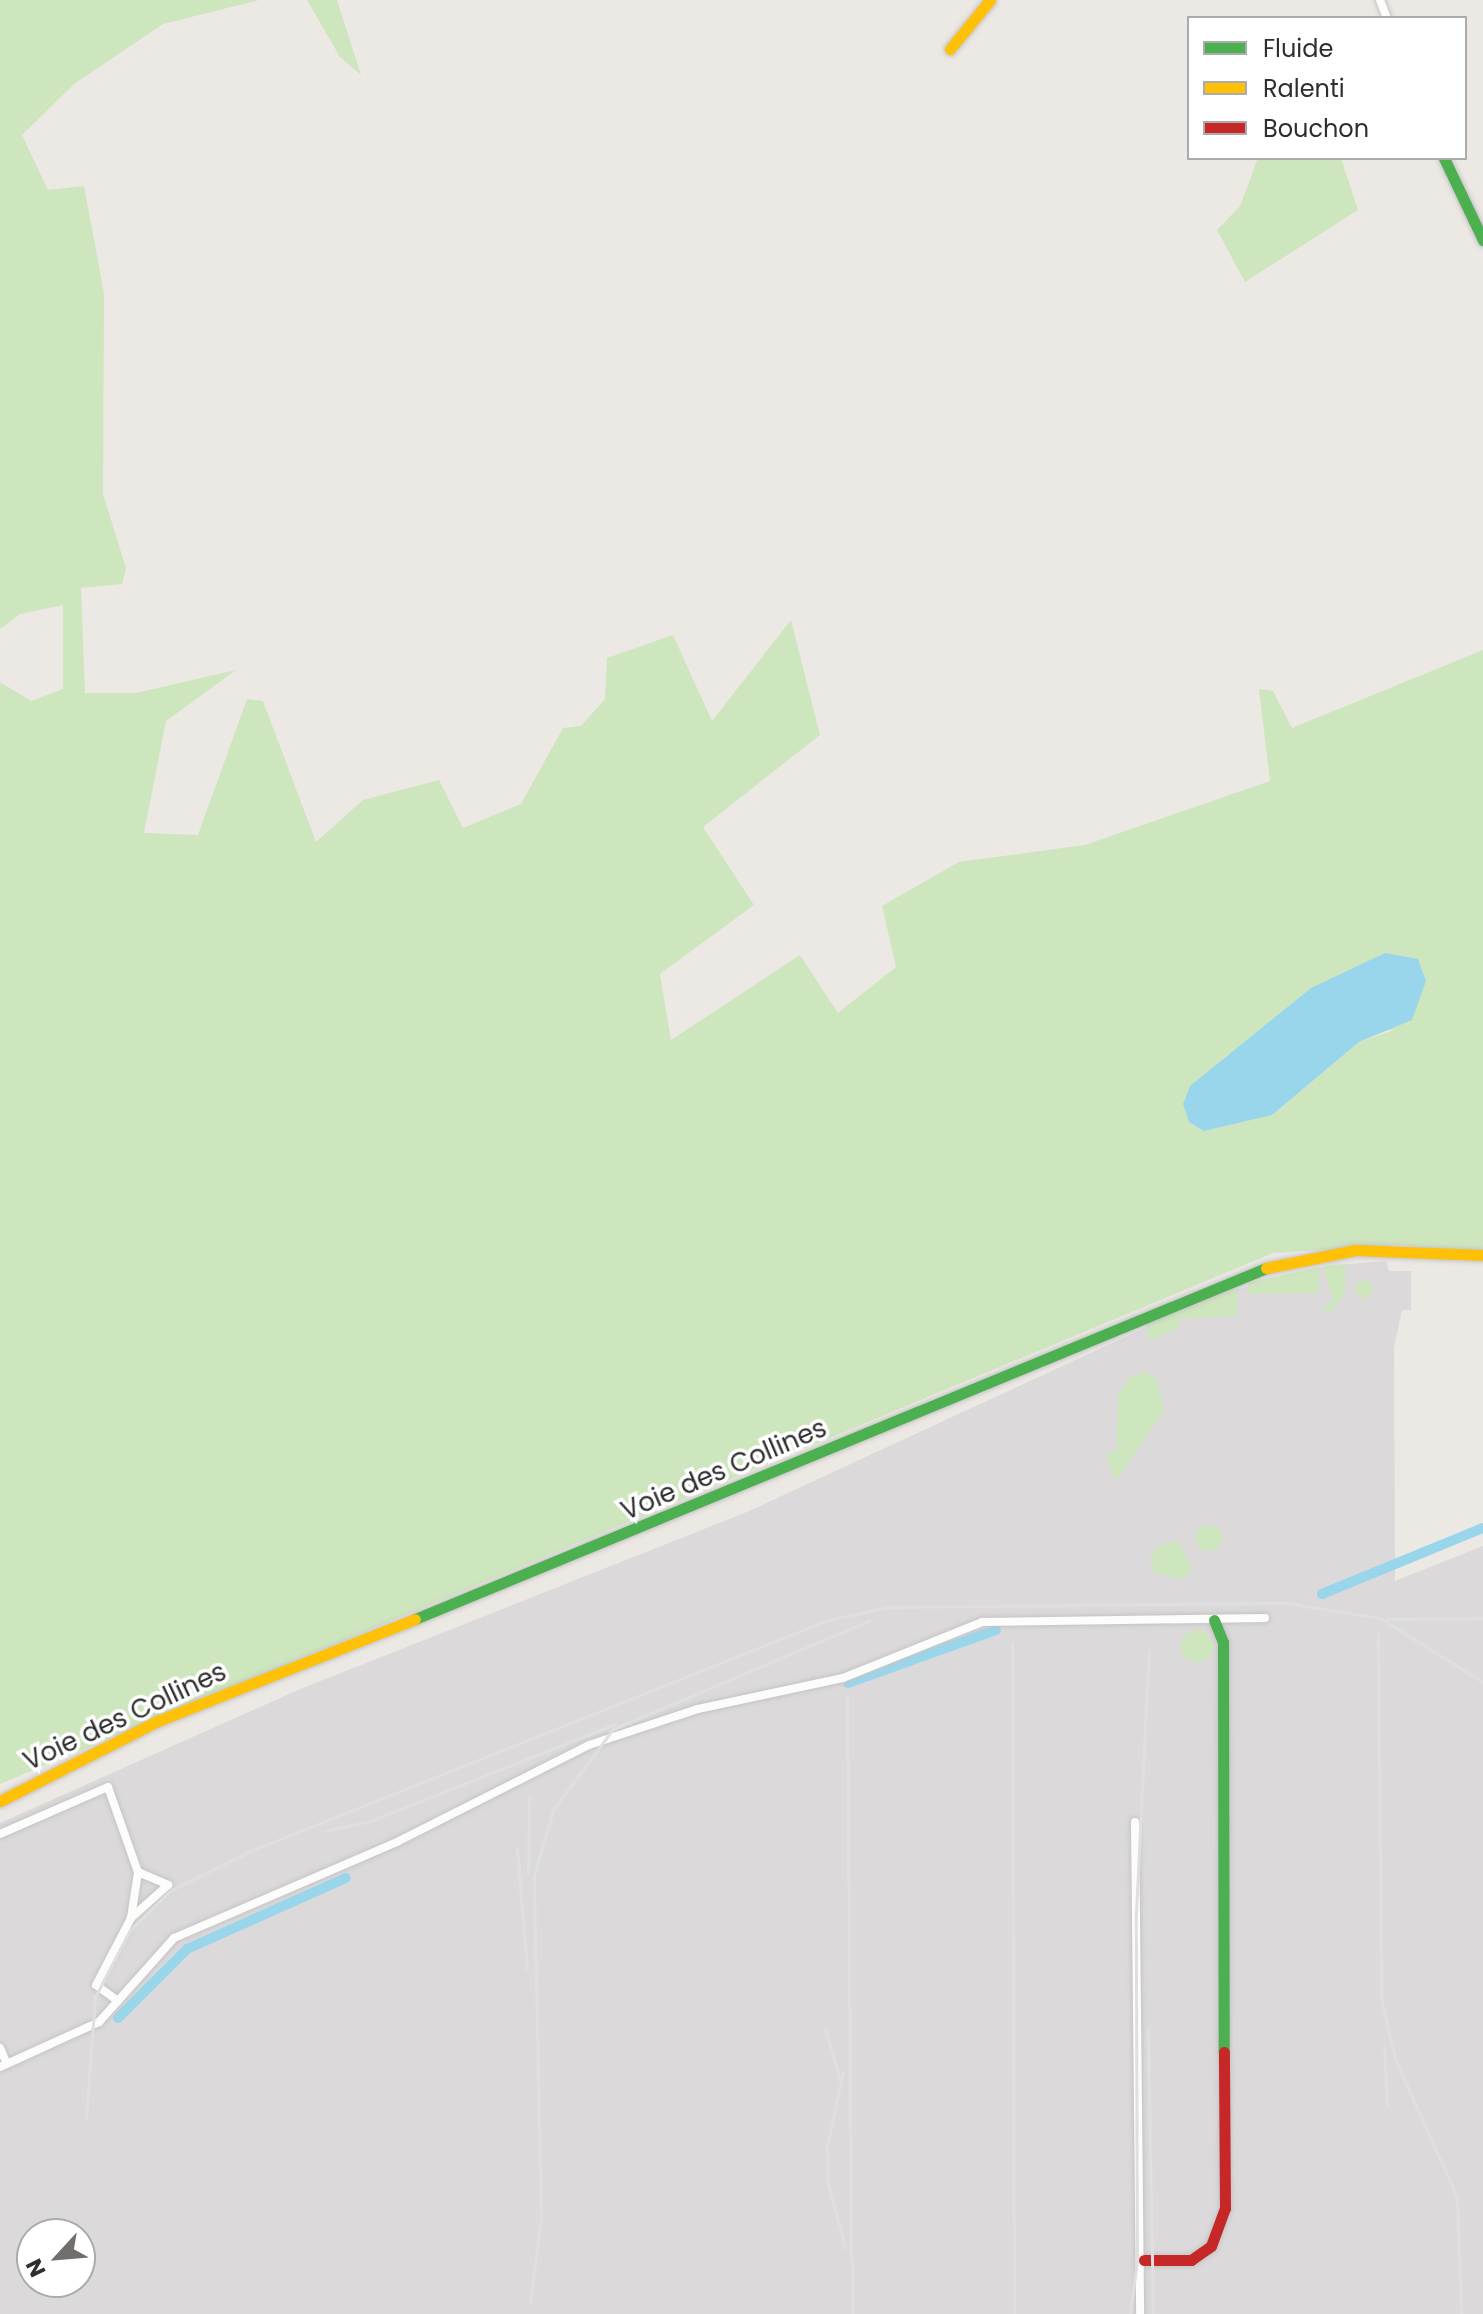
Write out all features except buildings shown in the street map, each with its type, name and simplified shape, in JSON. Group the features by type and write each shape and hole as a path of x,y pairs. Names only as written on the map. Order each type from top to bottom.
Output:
{"street":[{"path":"950,49 990,0"},
{"path":"1445,160 1483,240"},
{"name":"Voie des Collines","path":"0,1801 160,1720 699,1507 1192,1293 1279,1263 1355,1250 1483,1255"},
{"path":"0,2048 4,2066 99,2022 174,1938 423,1830 589,1745 698,1709 843,1678 982,1622 1265,1618"},
{"path":"1144,2260 1191,2260 1211,2246 1225,2208 1223,1642 1214,1620"},
{"path":"0,1834 108,1787 138,1872 131,1918 96,1985 118,2001"},
{"path":"1135,1822 1144,2260 1140,2314"},
{"path":"131,1918 168,1885 138,1872"}],"shaded area":[{"path":"1386,1261 1389,1271 1411,1271 1411,1310 1402,1310 1394,1348 1395,1581 1483,1546 1483,2314 0,2314 0,1823 298,1690 747,1512 1216,1295 1326,1266"}],"green space":[{"path":"0,0 259,0 163,24 74,84 22,135 48,190 84,186 104,293 103,494 126,568 122,584 81,588 85,693 136,693 236,670 166,721 144,833 198,835 247,699 263,701 316,842 363,800 439,780 463,828 521,804 563,728 581,726 605,699 607,658 673,635 712,721 791,620 820,735 703,827 754,905 660,974 671,1040 800,955 838,1013 896,967 882,906 959,862 1085,845 1270,781 1259,689 1273,691 1292,728 1483,650 1483,1252 1399,1245 1273,1253 0,1784 0,682 31,701 63,689 63,605 20,614 0,629","holes":["1267,1028 1394,1030 1359,1042 1272,1115 1222,1059"]},
{"path":"307,0 337,0 361,75 340,57"},
{"path":"1257,160 1342,160 1358,210 1245,282 1217,230 1240,206"},
{"path":"1345,1264 1345,1292 1332,1312 1320,1307 1333,1301 1323,1266"},
{"path":"1319,1267 1319,1293 1248,1294 1248,1283"},
{"path":"1360,1280 1368,1280 1373,1289 1371,1296 1360,1298 1355,1293 1355,1285"},
{"path":"1237,1288 1237,1316 1179,1319 1179,1327 1149,1341 1147,1324"},
{"path":"1146,1372 1157,1379 1164,1411 1116,1480 1106,1455 1117,1449 1118,1395 1129,1378"},
{"path":"1209,1525 1218,1529 1222,1538 1218,1547 1209,1551 1200,1547 1196,1538 1200,1529"},
{"path":"1178,1540 1192,1569 1183,1580 1154,1573 1150,1561 1157,1547"},
{"path":"1197,1630 1208,1635 1213,1646 1208,1657 1197,1662 1186,1657 1181,1646 1186,1635"}],"water":[{"path":"1385,953 1418,959 1426,981 1412,1020 1359,1042 1272,1115 1204,1131 1189,1122 1183,1104 1190,1086 1311,988"}],"waterway":[{"path":"1322,1594 1483,1528"},
{"path":"848,1683 996,1630"},
{"path":"118,2018 187,1949 346,1878"}],"railway":[{"path":"86,2119 95,1997 130,1930 171,1890 253,1850 828,1620 888,1607 1286,1603 1380,1618 1483,1682"},
{"path":"1387,1619 1483,1618"},
{"path":"530,2302 541,2219 534,1876 553,1810 613,1729 869,1621"},
{"path":"1378,1634 1381,1998 1395,2059 1457,2197 1461,2314"},
{"path":"1012,1643 1014,2314"},
{"path":"1130,2314 1137,2260 1136,1912 1149,1650"},
{"path":"847,1696 852,2314"},
{"path":"326,1831 370,1821 615,1724"},
{"path":"528,1873 529,1797"},
{"path":"517,1850 527,1969"},
{"path":"825,2029 841,2083"},
{"path":"1148,2030 1153,2314"},
{"path":"1384,2045 1387,2105"},
{"path":"843,2072 827,2145 828,2184 845,2248"}],"traffic: fast":[{"path":"1445,160 1483,240"},
{"path":"415,1619 1266,1268"},
{"path":"1214,1620 1223,1642 1224,2052"}],"traffic: slow":[{"path":"950,49 990,0"},
{"path":"1266,1268 1355,1250 1483,1255"},
{"path":"0,1801 160,1720 415,1619"}],"traffic: jam":[{"path":"1144,2260 1191,2260 1211,2246 1225,2208 1224,2052"}]}
